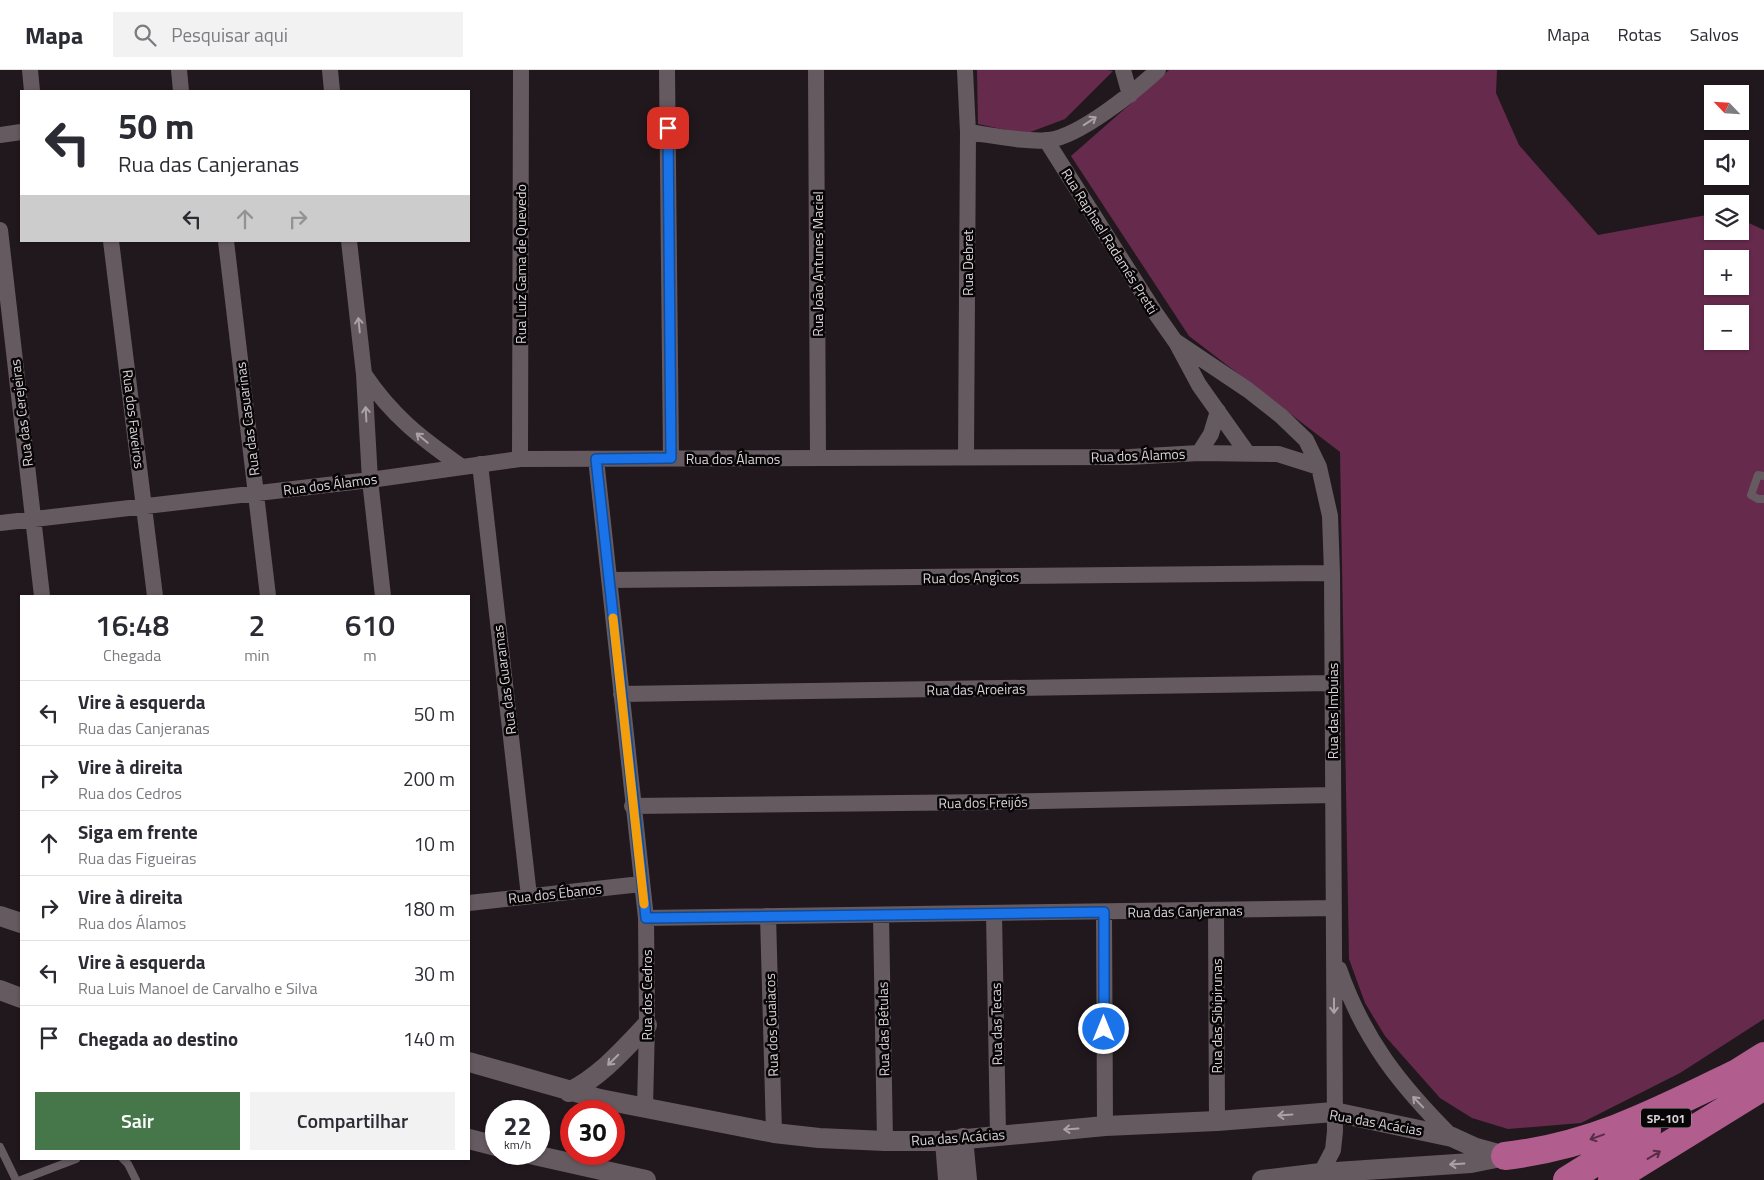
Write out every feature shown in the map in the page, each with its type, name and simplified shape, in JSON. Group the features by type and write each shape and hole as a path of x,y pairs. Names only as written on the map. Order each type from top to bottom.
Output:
{"highway":[{"name":"SP-101","path":"1567,1180 1764,1056"},
{"path":"1505,1156 1553,1149 1588,1140 1629,1125 1737,1073"},
{"name":"SP-101","path":"1612,1180 1764,1086"}],"street":[{"path":"30,70 32,90"},
{"path":"179,70 181,90"},
{"path":"330,70 332,90"},
{"name":"Rua Luiz Gama de Quevedo","path":"520,459 521,70"},
{"path":"667,70 671,458"},
{"name":"Rua João Antunes Maciel","path":"816,70 818,458"},
{"name":"Rua Debret","path":"965,70 968,132 966,456"},
{"path":"1123,70 1130,94"},
{"path":"968,132 1046,140 1064,137 1130,94 1158,70"},
{"path":"0,135 20,132"},
{"name":"Rua Raphael Radamés Pretti","path":"1046,140 1175,341 1199,385 1248,454"},
{"name":"Rua das Cerejeiras","path":"0,230 42,595"},
{"name":"Rua dos Faveiros","path":"112,242 155,595"},
{"name":"Rua das Casuarinas","path":"226,242 268,595"},
{"path":"349,242 364,374 370,480 383,595"},
{"name":"Rua Raphael Radamés Pretti","path":"1175,341 1248,390 1281,416 1306,440 1319,467"},
{"path":"364,374 382,401 398,418 427,442 462,466"},
{"path":"1199,453 1211,434 1218,411"},
{"name":"Rua dos Álamos","path":"0,523 370,480 520,459 966,456 1130,457 1199,453 1278,454 1319,467"},
{"name":"Rua dos Cedros","path":"596,459 632,806 646,918 647,1025 645,1107"},
{"name":"Rua das Guaramas","path":"480,464 529,896"},
{"name":"Rua das Imbuias","path":"1319,467 1330,516 1332,573 1331,683 1335,958 1333,1150 1321,1173"},
{"name":"Rua dos Angicos","path":"609,580 1332,573"},
{"name":"Rua das Aroeiras","path":"621,694 1331,683"},
{"name":"Rua dos Freijós","path":"632,806 1003,802 1333,795"},
{"name":"Rua dos Ébanos","path":"470,903 641,884"},
{"name":"Rua das Canjeranas","path":"646,918 1334,908"},
{"name":"Rua das Sibipirunas","path":"1216,910 1217,1121"},
{"path":"1104,912 1105,1126"},
{"name":"Rua das Tecas","path":"994,913 998,1135"},
{"path":"0,916 20,923"},
{"name":"Rua dos Guaiacos","path":"768,916 774,1133"},
{"name":"Rua das Bétulas","path":"881,916 885,1141"},
{"name":"Rua das Imbuias","path":"1335,958 1349,997 1366,1032 1413,1098 1452,1137 1476,1148 1505,1156"},
{"path":"0,990 20,998"},
{"path":"569,1092 587,1082 609,1064 647,1025"},
{"name":"Rua das Acácias","path":"470,1062 569,1092 774,1133 885,1141 954,1139 1105,1126 1217,1121 1334,1112 1452,1137"},
{"path":"948,1180 954,1139"},
{"path":"954,1139 967,1180"},
{"path":"470,1140 485,1144"},
{"path":"1262,1180 1321,1173 1471,1163 1505,1156"},
{"path":"550,1158 646,1180"}],"lane":[{"path":"1764,476 1758,475 1752,495 1758,499 1764,499"},
{"path":"0,1147 16,1180"},
{"path":"22,1180 73,1160"},
{"path":"124,1160 136,1180"}],"shaded area":[{"path":"977,70 1113,71 1065,119 1025,134 978,124"},
{"path":"1169,70 1497,70 1496,93 1519,145 1598,235 1704,215 1704,240 1749,240 1749,223 1764,230 1764,1019 1680,1073 1581,1123 1508,1129 1472,1118 1440,1098 1385,1036 1365,1003 1349,959 1340,452 1189,336 1071,156"}],"slow traffic":[{"path":"613,618 644,904"}],"route":[{"path":"668,128 671,458 596,459 632,806 646,918 1104,912 1104,1029"}]}
